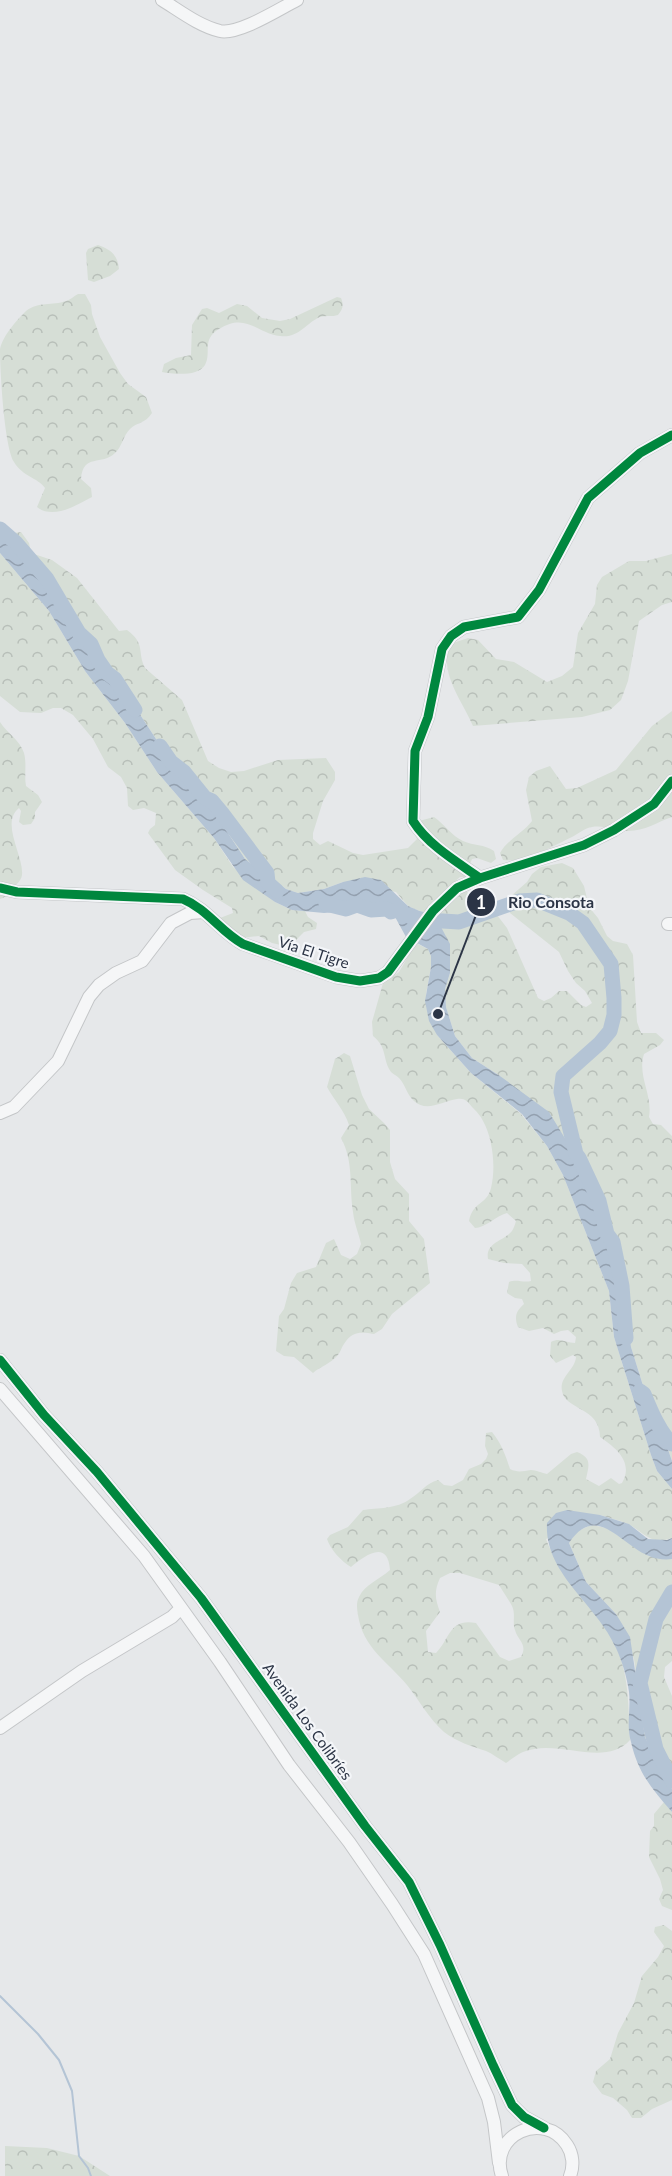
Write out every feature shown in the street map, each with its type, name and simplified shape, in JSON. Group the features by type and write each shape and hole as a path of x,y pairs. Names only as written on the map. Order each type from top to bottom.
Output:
{"street":[{"path":"162,0 187,16 222,32 240,28 297,0"},
{"path":"480,878 436,846 413,821 416,751 430,706 442,649 451,636 464,627 518,617 539,590 588,498 640,453 672,435"},
{"name":"Vía El Tigre","path":"0,888 17,892 183,899 204,912 231,938 243,944 348,980 369,981 388,972 433,911 457,888 480,878 549,858 584,845 614,830 654,804 672,781"},
{"path":"0,1113 14,1107 58,1061 89,997 99,986 116,973 142,961 171,923 190,913 204,912"},
{"name":"Avenida Los Colibríes","path":"0,1360 44,1415 98,1472 201,1598 365,1826 409,1882 440,1944 512,2105 524,2116 563,2139 572,2160 571,2174"},
{"path":"0,1389 144,1556 289,1765 355,1851 424,1954 488,2098 502,2176"},
{"path":"0,1728 82,1671 172,1617 181,1608"},
{"path":"499,2163 501,2152 513,2135 533,2127 544,2128"}],"green space":[{"path":"98,245 113,253 119,269 110,276 94,282 88,280 86,253 88,249"},
{"path":"78,294 85,294 91,305 100,337 120,373 128,384 146,397 152,413 147,419 130,429 119,448 110,457 85,466 81,479 91,488 92,497 65,510 43,511 37,507 45,488 18,467 11,453 3,407 0,349 7,333 26,311 36,306 66,301"},
{"path":"337,297 341,298 343,305 338,315 320,317 292,335 272,334 244,323 228,324 210,337 207,360 202,369 185,374 162,372 164,364 176,358 191,355 192,325 202,309 207,308 219,313 237,304 247,306 262,318 280,321 290,319"},
{"path":"21,532 29,543 31,553 52,560 77,578 119,631 127,630 133,635 139,644 145,668 182,700 208,761 231,772 244,771 278,760 326,758 335,772 335,780 323,801 313,833 313,839 320,845 328,841 353,853 363,855 408,848 417,839 412,829 419,821 434,817 459,839 494,851 496,859 491,863 477,858 472,859 465,877 460,877 453,883 457,888 466,891 483,908 497,915 507,928 538,998 544,1001 559,991 567,991 581,1005 586,1007 592,1003 568,971 559,952 510,913 511,896 541,867 562,863 573,868 584,886 589,907 598,918 607,936 613,941 627,944 633,955 637,1022 641,1033 656,1033 664,1040 660,1045 644,1054 642,1070 649,1101 649,1117 653,1124 661,1125 672,1136 672,1461 650,1408 631,1347 599,1201 500,1076 472,1058 455,1036 446,1007 445,989 450,973 424,913 408,906 396,892 343,882 324,889 298,893 286,889 245,859 205,798 171,762 126,693 107,673 37,567 15,542 14,533"},
{"path":"0,553 49,611 85,671 125,723 157,772 214,838 233,867 275,902 292,910 305,911 308,917 317,923 316,929 304,932 292,944 285,946 272,943 259,936 240,938 221,924 220,918 233,913 232,908 175,870 148,833 155,825 156,813 144,808 133,810 128,806 127,788 121,777 108,767 93,739 73,715 61,708 53,708 41,713 20,712 0,696"},
{"path":"672,554 672,602 662,605 639,621 628,681 621,700 610,710 582,717 473,726 449,675 447,655 453,643 468,638 478,640 496,659 514,662 547,682 562,676 573,667 578,633 595,604 597,585 602,577 629,561 646,561"},
{"path":"672,711 672,817 634,831 589,828 538,853 519,859 503,860 500,853 503,848 532,821 526,790 529,777 536,771 550,766 566,789 577,788 616,770 652,726"},
{"path":"0,722 22,748 26,786 38,795 42,802 31,824 23,825 19,822 21,811 19,808 14,814 12,831 22,875 19,882 0,899"},
{"path":"416,943 428,949 431,956 431,967 426,994 437,1035 471,1073 521,1114 547,1146 563,1175 609,1291 614,1337 651,1455 657,1471 672,1489 672,1538 653,1539 628,1524 600,1515 546,1539 558,1564 607,1630 620,1656 628,1697 630,1740 620,1748 608,1752 539,1748 523,1752 506,1763 489,1752 459,1741 444,1732 407,1685 370,1645 361,1626 357,1608 358,1599 369,1585 390,1570 385,1554 375,1552 362,1558 351,1567 337,1555 327,1539 330,1535 348,1527 363,1510 399,1505 438,1480 444,1485 452,1486 463,1480 469,1469 486,1459 488,1454 485,1446 486,1433 492,1432 495,1436 510,1469 513,1470 533,1470 547,1474 571,1454 577,1452 588,1462 586,1479 599,1486 611,1478 619,1484 622,1483 626,1468 622,1456 600,1437 598,1427 589,1414 564,1397 563,1382 576,1357 573,1355 556,1363 550,1356 551,1342 560,1340 575,1343 576,1337 568,1330 554,1334 543,1328 529,1331 518,1327 516,1314 524,1304 522,1299 507,1293 509,1282 531,1281 530,1273 522,1264 488,1259 489,1249 512,1231 516,1221 507,1213 475,1228 469,1221 474,1210 489,1193 493,1180 491,1145 482,1119 462,1099 429,1106 414,1101 401,1080 391,1072 381,1045 373,1036 372,1022 383,983 399,972","holes":["450,1573 460,1573 499,1585 513,1609 514,1627 523,1646 521,1657 509,1661 500,1657 476,1623 467,1622 455,1627 436,1653 428,1652 426,1631 440,1612 436,1595 440,1578"]},
{"path":"344,1053 350,1056 362,1095 369,1109 390,1130 390,1162 395,1179 409,1194 409,1221 424,1239 430,1283 392,1314 382,1329 374,1334 361,1333 350,1337 334,1359 313,1373 294,1357 284,1356 276,1351 279,1316 284,1309 291,1283 297,1273 316,1267 326,1243 334,1239 341,1255 350,1259 357,1254 361,1244 354,1216 348,1156 341,1138 349,1125 327,1087 335,1059"},
{"path":"591,1525 607,1528 649,1556 672,1559 672,1661 665,1667 664,1677 672,1696 672,1789 663,1778 645,1737 634,1659 616,1614 586,1582 569,1543 576,1532"},
{"path":"664,1802 672,1812 672,1910 662,1906 659,1899 663,1890 649,1857 650,1831 654,1826 654,1814"},
{"path":"664,1925 672,1931 672,2100 652,2109 641,2118 632,2118 627,2110 613,2098 602,2094 593,2082 596,2071 610,2059 618,2033 634,2003 642,1976 664,1946 654,1932 655,1927"},
{"path":"5,2146 47,2148 79,2156 110,2176 5,2176"}],"water":[{"path":"0,529 37,567 107,673 126,693 171,762 205,798 245,859 286,889 298,893 324,889 365,877 381,880 408,906 424,913 441,927 450,944 450,973 445,989 446,1007 455,1036 472,1058 549,1112 599,1201 620,1273 631,1347 650,1408 672,1461 672,1489 657,1471 651,1455 614,1337 609,1291 563,1175 547,1146 522,1114 471,1073 437,1035 429,1021 425,1001 431,967 431,956 428,949 406,937 394,915 376,903 363,903 337,912 292,910 275,902 243,880 214,838 157,772 125,723 85,671 49,611 0,553"},
{"path":"567,1510 600,1515 629,1524 648,1539 672,1538 672,1559 657,1559 649,1556 599,1526 589,1526 579,1531 569,1543 586,1582 616,1614 630,1637 645,1737 663,1778 672,1789 672,1812 647,1780 634,1753 629,1730 628,1686 616,1648 597,1617 563,1573 548,1541 547,1523 556,1513"}],"waterway":[{"path":"0,529 16,543 47,579 79,633 91,644 98,660 107,673 115,679 135,710"},
{"path":"160,746 171,762 184,772 205,798 212,801 222,813 267,873 268,883 277,891"},
{"path":"326,904 346,909 357,905 371,910 387,909 391,912 397,910 411,917 426,920 459,922 519,901 537,900 569,913 583,923 611,964 614,1015 610,1031 600,1043 563,1076 561,1092 576,1154 599,1201 607,1234 613,1242 622,1286 626,1338"},
{"path":"640,1391 644,1394 659,1427 672,1444"},
{"path":"672,1592 656,1619 640,1683 656,1749 672,1781"},
{"path":"0,1996 38,2034 59,2060 72,2091 79,2156 91,2176"}],"cycle path":[{"path":"480,878 435,845 413,821 415,751 428,717 442,649 451,636 464,627 518,617 539,590 588,498 640,453 672,435"},
{"path":"0,888 17,892 183,899 192,903 243,944 336,977 360,981 379,978 388,972 433,911 457,888 480,878 584,845 614,830 654,804 672,781"},
{"path":"0,1360 44,1415 97,1472 201,1598 365,1826 409,1882 512,2105 524,2117 544,2128"}],"place":[{"name":"Rio Consota","path":"438,1014"}]}
